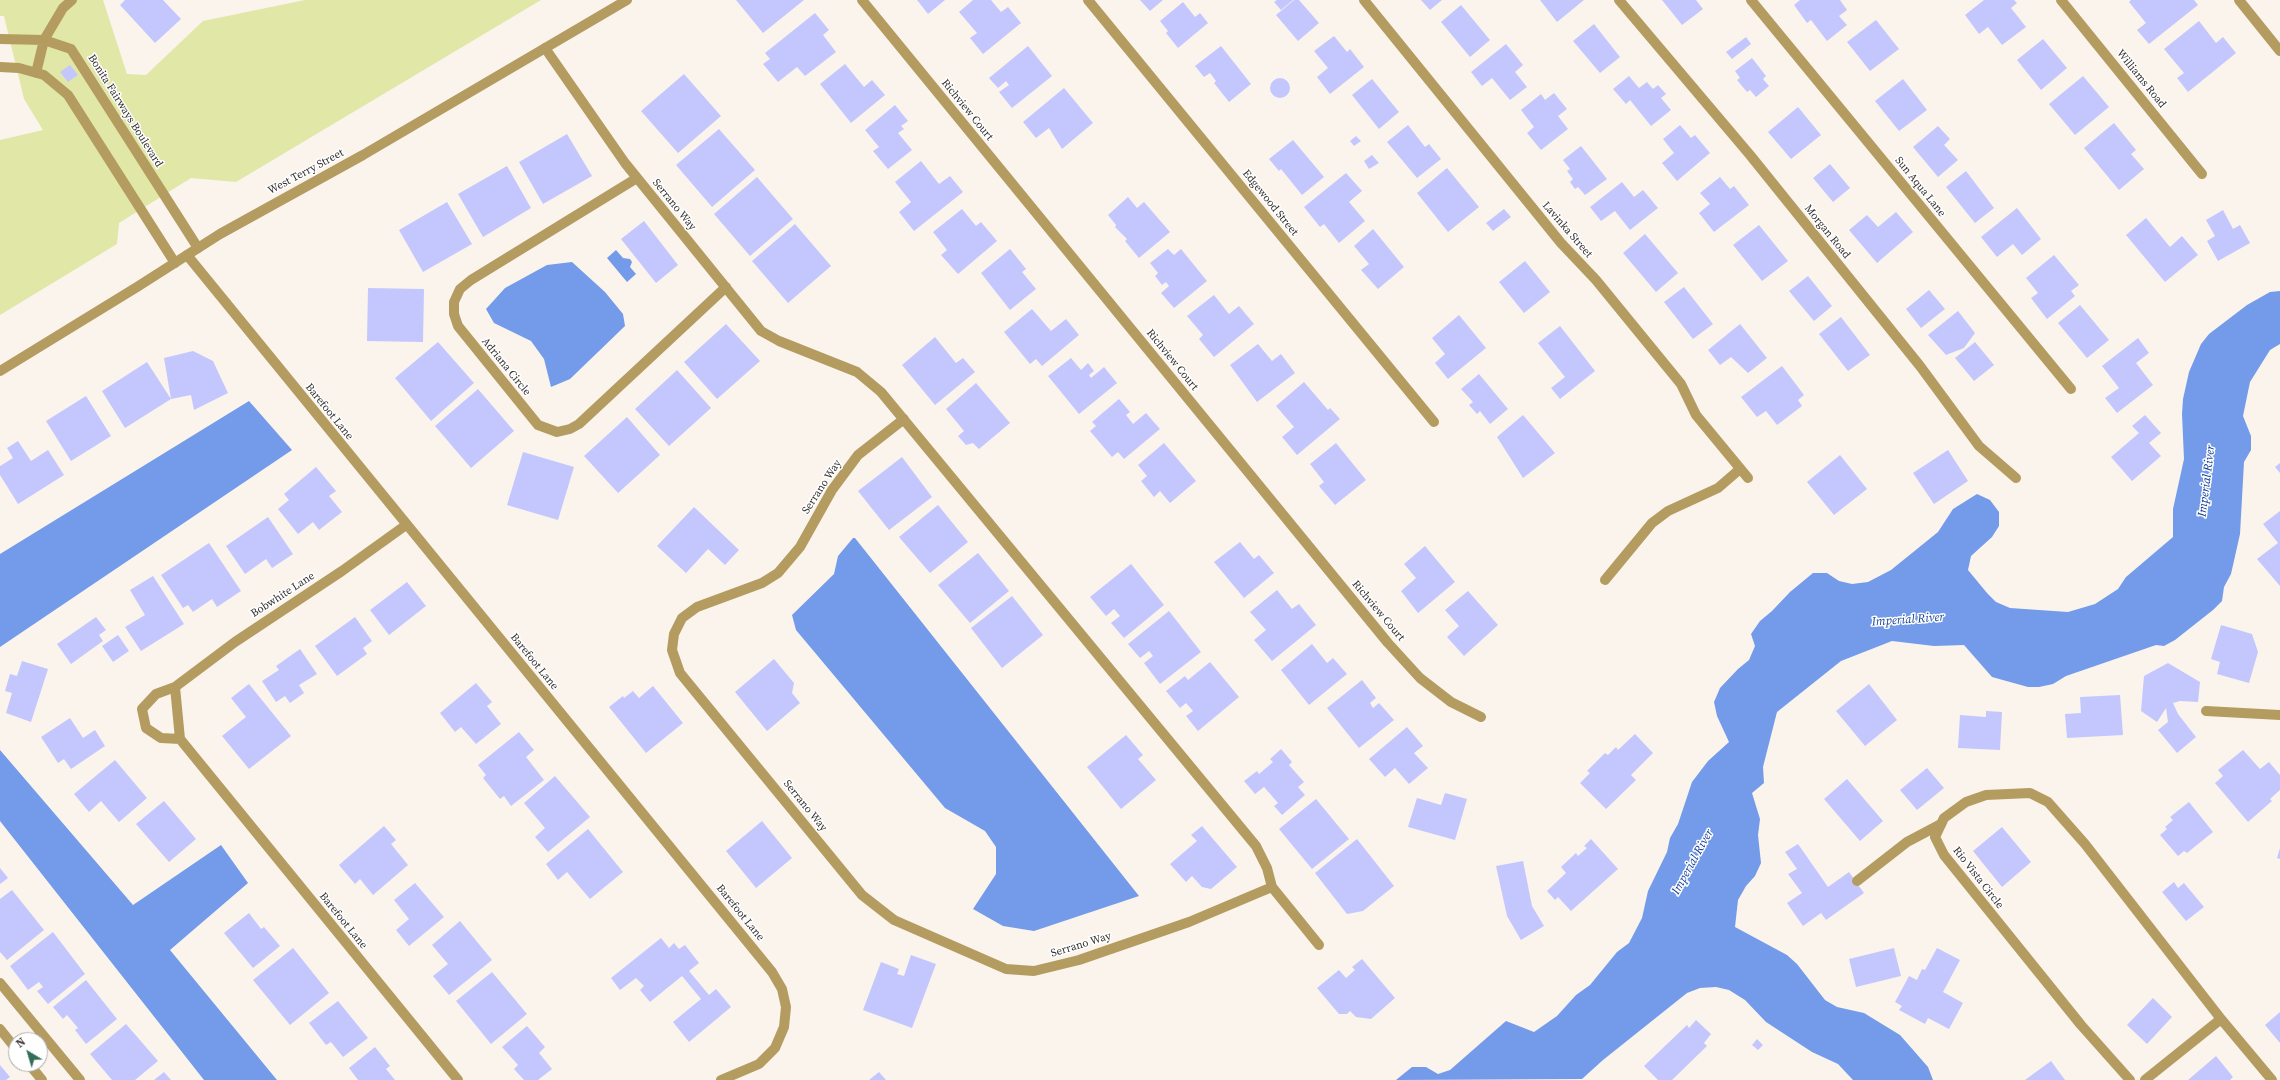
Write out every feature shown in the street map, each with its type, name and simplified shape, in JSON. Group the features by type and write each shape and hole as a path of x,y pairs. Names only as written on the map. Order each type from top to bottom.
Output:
{"street":[{"path":"36,73 44,40 63,8 72,0"},
{"name":"West Terry Street","path":"0,370 281,198 370,151 627,0"},
{"name":"Richview Court","path":"862,0 1388,642 1420,678 1451,702 1481,717"},
{"name":"Edgewood Street","path":"1088,0 1434,422"},
{"name":"Lavinka Street","path":"1364,0 1561,243 1596,280 1681,384 1696,415 1748,478"},
{"name":"Morgan Road","path":"1619,0 1775,186 1920,366 1979,446 2016,478"},
{"name":"Sun Aqua Lane","path":"1751,0 2071,389"},
{"name":"Williams Road","path":"2061,0 2202,174"},
{"path":"2239,0 2280,51"},
{"name":"Bonita Fairways Boulevard","path":"0,39 44,40 71,49 198,248"},
{"name":"Serrano Way","path":"545,48 637,178 761,331 779,341 857,372 881,392 1256,846 1267,868 1272,887 1319,945"},
{"path":"0,67 19,68 44,75 68,95 175,263"},
{"name":"Adriana Circle","path":"637,178 471,280 460,289 454,302 454,314 458,326 538,425 557,432 570,429 579,424 726,288"},
{"name":"Barefoot Lane","path":"187,255 772,972 782,989 786,1008 784,1027 775,1048 759,1064 721,1080"},
{"name":"Serrano Way","path":"904,419 858,455 832,490 800,548 778,574 762,583 697,607 682,618 674,634 672,650 680,673 862,895 894,920 1006,969 1034,971 1079,960 1189,922 1272,887"},
{"path":"1605,580 1652,523 1668,511 1718,488 1740,468"},
{"name":"Bobwhite Lane","path":"180,739 161,738 146,728 142,709 156,694 175,687 235,642 342,571 406,525"},
{"path":"175,687 180,739"},
{"path":"2206,711 2280,715"},
{"name":"Barefoot Lane","path":"180,739 458,1080"},
{"path":"1857,881 1907,842 1941,824 1944,818 1966,802 1986,795 2030,793 2048,802 2085,844 2221,1019 2272,1080"},
{"name":"Rio Vista Circle","path":"1941,824 1936,837 1944,855 2076,1019 2130,1080"},
{"path":"0,983 80,1080"},
{"path":"2145,1080 2221,1019"},
{"path":"0,1029 8,1039"},
{"path":"35,1072 42,1080"}],"green space":[{"path":"0,0 103,0 127,74 146,75 203,21 305,0 541,0 236,182 191,178 119,223 117,244 0,315 0,140 43,130 24,99 4,16 0,16"}],"water":[{"path":"616,250 623,258 630,259 632,262 630,267 636,274 627,282 607,258"},
{"path":"572,262 605,292 623,314 625,326 570,379 551,387 544,359 531,341 494,323 486,309 505,288 547,265"},
{"name":"Imperial River","path":"2280,291 2280,344 2270,350 2250,382 2243,416 2251,436 2251,450 2244,462 2240,534 2231,574 2224,587 2222,601 2213,610 2175,640 2164,646 2156,645 2066,676 2053,684 2039,687 2028,687 1992,677 1964,645 1934,646 1892,641 1841,661 1777,712 1763,767 1764,783 1752,793 1760,819 1758,835 1761,863 1755,876 1746,886 1738,900 1735,927 1787,955 1797,964 1825,1000 1837,1007 1864,1013 1900,1035 1928,1067 1933,1080 1853,1080 1838,1064 1812,1052 1766,1022 1745,1000 1729,990 1716,987 1700,988 1687,993 1603,1060 1582,1079 1396,1080 1412,1067 1426,1067 1438,1074 1450,1070 1506,1021 1534,1032 1557,1016 1576,995 1590,985 1617,952 1629,943 1642,918 1648,891 1667,852 1670,838 1678,824 1692,782 1708,761 1729,742 1717,716 1714,702 1720,688 1749,660 1755,646 1751,634 1760,621 1790,592 1813,573 1827,573 1839,581 1852,584 1868,582 1891,570 1938,532 1953,509 1977,494 1990,500 1999,512 1999,526 1992,537 1971,556 1968,570 1996,602 2010,608 2068,612 2095,604 2118,589 2126,577 2173,537 2173,509 2184,459 2182,414 2183,399 2189,372 2201,344 2209,334 2247,305 2270,292"},
{"path":"249,401 292,450 0,647 0,554"},
{"path":"853,538 855,538 1139,896 1034,931 1003,926 973,909 996,874 996,847 985,831 945,808 796,630 792,615 834,574 838,556"},
{"path":"0,750 133,905 221,845 248,883 170,950 277,1080 204,1080 0,821"}],"building":[{"path":"125,0 163,0 181,19 155,43 120,5"},
{"path":"736,0 804,0 763,33"},
{"path":"917,0 945,0 928,14"},
{"path":"973,0 991,0 1001,12 1008,7 1021,23 983,54 970,38 977,33 959,12"},
{"path":"1140,0 1163,0 1150,11"},
{"path":"1277,0 1293,0 1281,10 1274,2"},
{"path":"1294,0 1299,0 1319,23 1298,41 1276,15"},
{"path":"1421,0 1442,0 1430,10"},
{"path":"1540,0 1584,0 1557,22"},
{"path":"1662,0 1696,0 1703,9 1682,25"},
{"path":"1800,0 1840,0 1847,10 1839,16 1847,25 1827,41 1811,20 1807,23 1794,5"},
{"path":"1984,0 2014,0 2017,3 2011,8 2026,27 2002,45 1988,27 1979,34 1965,15"},
{"path":"2131,0 2194,0 2198,5 2149,44 2137,30 2146,23 2129,2"},
{"path":"1183,2 1195,17 1200,13 1208,23 1178,48 1166,33 1168,31 1160,21"},
{"path":"1461,5 1490,40 1470,57 1441,22"},
{"path":"815,13 829,30 823,35 836,52 805,76 797,67 778,82 763,64 770,59 765,53"},
{"path":"1876,20 1899,49 1870,71 1847,42"},
{"path":"2199,21 2216,43 2223,37 2236,53 2188,92 2177,78 2184,73 2164,49"},
{"path":"1594,24 1620,57 1600,73 1573,41"},
{"path":"1334,36 1347,52 1350,49 1364,67 1330,94 1317,77 1328,68 1314,51"},
{"path":"1746,37 1751,44 1732,59 1726,52"},
{"path":"2043,39 2067,68 2041,90 2017,60"},
{"path":"1506,44 1523,65 1515,72 1527,87 1510,100 1492,78 1482,86 1471,72"},
{"path":"1028,46 1052,76 1012,108 999,92 1009,85 1006,81 998,88 989,78"},
{"path":"1221,46 1251,84 1229,102 1214,83 1216,81 1210,73 1204,77 1195,66"},
{"path":"1752,58 1766,76 1763,79 1769,86 1756,97 1750,90 1747,92 1737,80 1740,78 1735,71"},
{"path":"845,64 864,87 872,80 885,95 851,123 820,84"},
{"path":"70,65 78,75 68,82 60,72"},
{"path":"684,74 721,116 678,153 641,111"},
{"path":"1629,76 1639,88 1647,82 1653,89 1658,85 1666,94 1661,98 1671,110 1651,126 1630,100 1626,104 1613,89"},
{"path":"2083,76 2109,107 2075,135 2049,104"},
{"path":"1280,78 1287,81 1290,88 1287,95 1280,98 1273,95 1270,88 1273,81"},
{"path":"1372,79 1399,112 1379,129 1352,95"},
{"path":"1903,79 1927,110 1899,131 1875,101"},
{"path":"1064,88 1093,123 1062,149 1049,128 1036,138 1023,122"},
{"path":"1554,93 1567,109 1558,116 1568,129 1541,150 1527,133 1534,127 1521,110 1541,94 1545,100"},
{"path":"895,105 908,121 901,126 904,129 898,133 912,150 888,169 873,151 879,147 865,130"},
{"path":"1798,107 1821,135 1791,159 1768,132"},
{"path":"2114,123 2136,150 2131,154 2144,169 2119,190 2084,148"},
{"path":"1408,125 1425,147 1429,144 1441,159 1417,178 1387,142"},
{"path":"1680,125 1691,138 1695,135 1710,153 1677,181 1662,163 1674,153 1663,139"},
{"path":"1938,126 1950,139 1944,145 1958,160 1938,177 1913,147"},
{"path":"719,129 755,170 712,207 676,165"},
{"path":"567,134 592,176 543,204 519,162"},
{"path":"1356,136 1361,141 1354,146 1350,141"},
{"path":"1293,140 1324,177 1302,195 1281,169 1279,171 1269,159"},
{"path":"1581,146 1607,179 1585,195 1578,187 1575,189 1570,182 1573,179 1567,171 1570,169 1563,160"},
{"path":"1372,155 1379,163 1369,169 1364,161"},
{"path":"921,161 939,184 950,176 963,192 914,231 899,212 911,202 895,182"},
{"path":"1830,164 1850,188 1833,202 1813,178"},
{"path":"507,166 531,208 483,237 458,194"},
{"path":"1447,168 1479,207 1448,232 1417,193"},
{"path":"1966,171 1994,208 1975,223 1946,187"},
{"path":"1346,173 1362,191 1349,202 1365,221 1339,243 1324,224 1320,227 1304,207"},
{"path":"757,177 793,219 750,256 714,214"},
{"path":"1720,177 1730,189 1734,186 1749,205 1714,232 1699,213 1710,204 1700,193"},
{"path":"1622,182 1634,197 1643,190 1658,208 1630,230 1615,211 1601,221 1590,207"},
{"path":"1128,197 1137,208 1144,202 1170,232 1139,258 1125,241 1127,239 1115,227 1116,225 1108,215"},
{"path":"447,202 472,244 423,272 399,230"},
{"path":"2017,208 2041,239 2022,255 2013,244 1997,257 1981,237"},
{"path":"962,209 976,226 981,222 997,241 958,274 941,255 947,250 933,232"},
{"path":"1504,209 1511,217 1493,231 1486,223"},
{"path":"2223,210 2233,229 2240,225 2250,243 2218,261 2207,241 2215,236 2206,220"},
{"path":"1896,212 1913,232 1877,263 1849,230 1867,215 1878,227"},
{"path":"2146,218 2170,247 2182,236 2198,255 2165,282 2126,235"},
{"path":"644,221 678,265 656,283 621,239"},
{"path":"795,224 831,266 788,303 752,261"},
{"path":"1759,225 1788,261 1762,281 1733,245"},
{"path":"1373,229 1404,267 1378,289 1361,270 1369,264 1354,246"},
{"path":"1645,234 1678,273 1656,292 1623,253"},
{"path":"1010,249 1026,269 1022,272 1036,289 1010,310 981,273"},
{"path":"1168,249 1174,255 1181,249 1207,281 1174,308 1161,293 1169,286 1166,282 1162,285 1155,276 1158,273 1150,263"},
{"path":"2054,255 2079,285 2071,291 2075,296 2047,319 2031,298 2038,293 2026,278"},
{"path":"1525,261 1550,292 1524,313 1499,282"},
{"path":"1808,276 1832,306 1814,321 1789,291"},
{"path":"1684,287 1713,324 1693,339 1664,302"},
{"path":"368,288 424,289 423,342 367,341"},
{"path":"1929,290 1945,309 1921,328 1906,309"},
{"path":"1214,295 1229,314 1239,306 1254,324 1214,357 1199,339 1203,335 1187,316"},
{"path":"2080,305 2109,340 2087,358 2058,323"},
{"path":"1032,309 1051,331 1066,319 1079,335 1042,366 1036,359 1030,364 1004,332"},
{"path":"1958,311 1975,333 1964,348 1946,355 1928,335"},
{"path":"1459,315 1486,348 1448,379 1435,363 1445,354 1432,338"},
{"path":"1841,317 1870,355 1848,371 1819,334"},
{"path":"726,324 760,361 717,399 684,362"},
{"path":"1740,324 1767,358 1748,373 1731,357 1720,365 1708,350"},
{"path":"1560,326 1595,371 1560,399 1551,388 1565,377 1538,343"},
{"path":"935,337 956,363 963,358 975,372 935,405 902,365"},
{"path":"2138,338 2149,353 2136,363 2153,385 2117,413 2105,398 2119,388 2102,366"},
{"path":"438,342 474,383 431,421 395,378"},
{"path":"1975,342 1994,365 1974,381 1955,358"},
{"path":"1258,344 1272,361 1281,354 1295,373 1257,402 1230,365"},
{"path":"193,351 213,361 228,393 194,410 191,395 171,399 164,358"},
{"path":"1071,358 1081,370 1088,363 1094,371 1089,375 1091,378 1104,367 1117,383 1079,414 1048,376"},
{"path":"147,362 171,399 125,428 102,391"},
{"path":"1782,366 1804,395 1798,400 1802,406 1777,425 1766,411 1757,417 1741,397"},
{"path":"677,370 711,408 669,446 635,409"},
{"path":"1479,374 1508,409 1490,424 1480,411 1477,414 1469,405 1473,402 1461,389"},
{"path":"1304,382 1328,410 1330,408 1340,419 1297,455 1282,437 1294,427 1276,406"},
{"path":"976,383 1010,423 979,449 973,443 966,445 958,436 964,431 946,409"},
{"path":"478,389 514,431 471,468 435,426"},
{"path":"86,396 111,436 71,461 46,421"},
{"path":"1119,399 1130,412 1126,415 1133,424 1146,413 1160,429 1124,459 1118,452 1112,457 1090,431 1096,426 1092,422"},
{"path":"1523,415 1555,453 1523,478 1497,437"},
{"path":"2145,415 2161,433 2149,443 2161,456 2132,481 2111,457 2139,433 2132,426"},
{"path":"627,417 660,455 618,493 584,456"},
{"path":"18,441 31,461 48,450 64,475 18,504 0,475 0,466 13,458 7,448"},
{"path":"1164,443 1196,481 1170,503 1160,491 1154,497 1141,481 1147,476 1138,465"},
{"path":"1336,443 1366,480 1335,505 1319,486 1324,482 1310,464"},
{"path":"1948,450 1968,481 1934,504 1913,473"},
{"path":"523,452 574,467 558,520 507,505"},
{"path":"1840,455 1867,489 1834,515 1807,482"},
{"path":"902,457 932,497 889,530 858,491"},
{"path":"2280,463 2280,473 2275,467"},
{"path":"316,467 336,491 329,496 342,512 319,530 313,522 298,534 278,509 289,500 284,494"},
{"path":"938,505 968,542 930,573 899,537"},
{"path":"694,507 739,550 725,565 708,549 686,573 657,546"},
{"path":"2280,511 2280,586 2257,559 2278,543 2263,524"},
{"path":"268,517 293,554 272,568 266,559 245,574 226,546"},
{"path":"1240,542 1254,559 1259,555 1274,573 1244,598 1214,562"},
{"path":"209,543 241,591 217,607 212,599 193,612 188,605 183,608 161,575"},
{"path":"1425,546 1455,582 1418,613 1401,591 1416,578 1404,564"},
{"path":"978,553 1009,591 970,623 938,585"},
{"path":"1131,564 1164,605 1124,638 1111,623 1120,616 1114,609 1106,616 1090,597"},
{"path":"153,576 184,624 141,651 125,627 145,615 130,590"},
{"path":"407,582 426,606 389,635 370,610"},
{"path":"1277,590 1292,609 1299,604 1316,625 1272,661 1254,640 1266,630 1250,612"},
{"path":"1468,591 1498,625 1464,656 1447,637 1459,626 1445,610"},
{"path":"1012,596 1043,635 1002,668 971,628"},
{"path":"1169,611 1201,652 1160,684 1144,663 1153,656 1149,651 1140,658 1128,644"},
{"path":"96,617 106,630 99,635 103,641 71,664 57,644"},
{"path":"355,617 372,641 363,648 367,654 337,676 315,646"},
{"path":"2221,625 2252,634 2258,652 2249,683 2217,674 2220,662 2211,659"},
{"path":"118,635 129,651 113,662 102,646"},
{"path":"1312,644 1327,663 1333,658 1347,674 1309,705 1281,670"},
{"path":"300,649 317,674 299,685 304,693 290,703 285,696 276,702 262,681 279,670 276,666"},
{"path":"774,659 794,683 792,693 800,703 767,731 735,692"},
{"path":"22,661 48,669 31,722 6,713 12,693 5,691 10,674 17,676"},
{"path":"1210,662 1239,697 1198,731 1186,716 1193,711 1186,703 1180,708 1166,691 1185,676 1188,680"},
{"path":"2168,663 2200,682 2198,702 2180,701 2173,703 2178,714 2196,737 2177,753 2158,730 2168,722 2166,708 2157,722 2141,711 2144,676"},
{"path":"1362,680 1376,698 1370,703 1373,708 1379,703 1394,720 1359,748 1327,708"},
{"path":"476,683 492,702 487,706 501,724 476,744 461,727 455,732 440,713"},
{"path":"249,684 291,736 249,769 222,736 246,717 231,698"},
{"path":"1869,684 1897,720 1865,746 1836,711"},
{"path":"653,686 683,723 646,753 609,707 623,696 624,698 633,691 639,698"},
{"path":"2120,695 2123,735 2067,738 2065,714 2081,713 2080,697"},
{"path":"1986,711 2002,712 2000,750 1958,748 1960,715 1986,717"},
{"path":"70,718 83,738 95,730 105,746 71,769 64,759 58,763 41,737"},
{"path":"1407,727 1423,746 1414,753 1428,768 1409,784 1395,768 1385,777 1369,759"},
{"path":"519,732 534,750 526,757 544,780 511,806 504,796 500,799 483,778 486,775 478,765"},
{"path":"1635,734 1653,753 1631,775 1636,780 1606,809 1580,783 1590,773 1587,771 1605,753 1608,755 1616,747 1618,750"},
{"path":"1126,735 1143,755 1138,759 1156,780 1121,809 1087,767"},
{"path":"1281,749 1292,762 1289,765 1304,782 1298,787 1305,795 1282,815 1274,806 1278,803 1264,787 1255,794 1244,781 1257,771 1259,774 1273,762 1270,759"},
{"path":"2243,750 2260,769 2269,762 2280,775 2280,790 2270,799 2272,801 2248,822 2215,783 2223,776 2218,770"},
{"path":"115,760 147,798 119,822 101,801 89,812 74,794"},
{"path":"1927,768 1944,788 1917,810 1900,790"},
{"path":"555,776 590,817 548,852 535,837 545,828 524,803"},
{"path":"1847,779 1883,821 1860,841 1824,799"},
{"path":"1445,793 1467,799 1455,840 1408,827 1417,798 1441,805"},
{"path":"1316,799 1349,839 1312,869 1279,829"},
{"path":"164,801 196,839 169,862 136,824"},
{"path":"2189,802 2213,832 2187,853 2184,851 2178,856 2160,835 2167,829 2165,827 2173,820 2170,817"},
{"path":"762,821 792,858 756,888 726,851"},
{"path":"384,826 396,840 391,844 408,865 373,895 360,879 355,884 339,865"},
{"path":"1202,826 1237,867 1211,889 1202,887 1192,876 1186,882 1170,864 1197,841 1191,835"},
{"path":"2002,827 2031,862 2002,887 1973,851"},
{"path":"588,829 623,872 590,899 567,872 558,880 546,864"},
{"path":"1357,839 1394,886 1363,911 1347,914 1315,873"},
{"path":"1591,839 1618,869 1571,911 1558,897 1555,900 1547,891 1566,873 1561,867 1576,853 1578,856 1587,848 1584,846"},
{"path":"1798,844 1828,887 1849,872 1864,893 1826,920 1821,913 1803,926 1787,903 1802,893 1788,874 1797,869 1785,852"},
{"path":"2280,848 2280,859 2277,858"},
{"path":"1523,861 1532,906 1544,926 1521,940 1507,916 1496,866"},
{"path":"0,868 8,878 0,884"},
{"path":"2174,882 2178,888 2184,883 2204,907 2186,921 2162,892"},
{"path":"415,883 444,917 409,946 396,930 409,919 394,900"},
{"path":"12,890 44,930 7,960 0,952 0,899"},
{"path":"249,913 261,929 264,927 280,946 253,968 224,933"},
{"path":"460,921 492,960 449,995 433,976 448,964 432,945"},
{"path":"53,932 85,974 48,1004 37,991 43,987 39,982 28,990 10,966"},
{"path":"661,938 669,948 674,943 679,949 685,945 699,963 689,971 709,995 716,989 731,1007 689,1042 673,1022 701,999 682,976 650,1002 640,990 644,986 636,978 620,990 611,978"},
{"path":"293,948 329,993 290,1025 253,980"},
{"path":"1894,948 1901,976 1856,987 1849,959"},
{"path":"1937,948 1960,960 1943,992 1963,1003 1949,1029 1928,1018 1925,1024 1899,1010 1902,1006 1895,1002 1909,976 1917,980 1922,969 1925,970"},
{"path":"911,955 936,964 912,1028 863,1010 881,962 899,969 897,974 904,976"},
{"path":"1362,959 1395,998 1371,1019 1356,1017 1350,1011 1347,1014 1339,1014 1317,988 1339,970 1346,978 1355,970 1352,967"},
{"path":"492,972 527,1014 491,1044 456,1001"},
{"path":"86,980 117,1019 86,1044 75,1030 78,1028 67,1015 63,1019 53,1007"},
{"path":"2153,998 2172,1017 2147,1044 2127,1025"},
{"path":"338,1001 368,1038 343,1057 331,1042 326,1045 309,1023"},
{"path":"2280,1012 2280,1043 2265,1025"},
{"path":"1696,1020 1711,1034 1704,1043 1707,1046 1672,1080 1658,1080 1644,1066 1687,1025 1689,1028"},
{"path":"126,1024 158,1061 135,1080 112,1080 90,1054"},
{"path":"527,1026 545,1047 539,1053 552,1069 538,1080 524,1080 514,1069 518,1065 502,1047"},
{"path":"1757,1039 1763,1045 1758,1050 1752,1045"},
{"path":"375,1047 390,1066 386,1069 395,1080 358,1080 349,1068"},
{"path":"2216,1056 2233,1077 2230,1080 2188,1080"},
{"path":"2051,1061 2065,1080 2025,1080"},
{"path":"0,1065 10,1077 6,1080 0,1080"},
{"path":"164,1072 171,1080 154,1080"},
{"path":"879,1072 886,1080 869,1080"}]}
